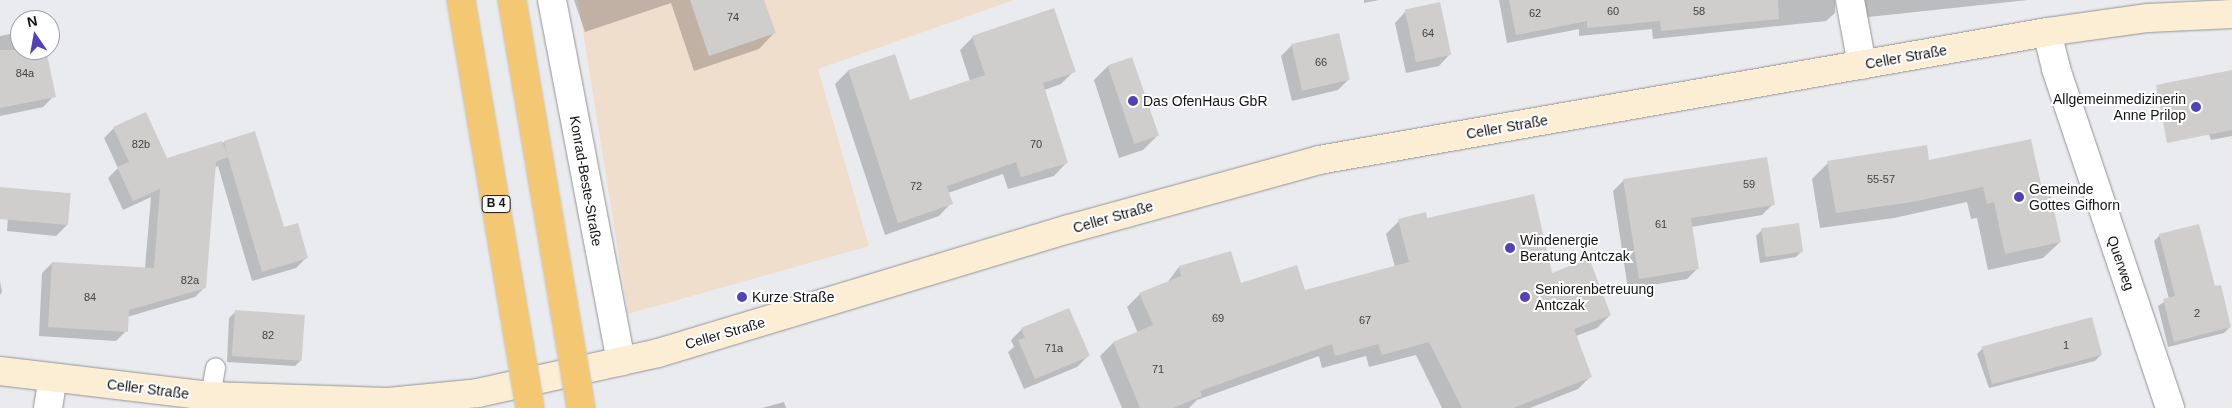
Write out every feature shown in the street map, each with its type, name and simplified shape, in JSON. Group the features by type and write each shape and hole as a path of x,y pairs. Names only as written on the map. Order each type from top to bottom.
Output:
{"highway":[{"name":"B 4","path":"461,0 530,408"},
{"path":"512,0 581,408"}],"street":[{"name":"Konrad-Beste-Straße","path":"552,0 621,361"},
{"path":"1850,0 1862,65"},
{"name":"Celler Straße","path":"0,371 210,396 388,402 480,400 747,328 1069,229 1319,160 2047,32 2148,18 2232,14"},
{"name":"Querweg","path":"2047,32 2056,69 2170,408"},
{"path":"48,408 53,378"}],"lane":[{"path":"210,396 215,367"}],"shaded area":[{"path":"578,0 1014,0 818,69 869,246 628,314"}],"building":[{"path":"690,0 764,0 776,33 709,56"},
{"path":"1509,0 1778,0 1779,19 1661,31 1660,21 1587,28 1587,21 1516,35"},
{"path":"1440,2 1451,55 1416,62 1405,9"},
{"path":"1054,8 1076,72 1043,83 1068,163 1021,177 1016,162 947,186 953,204 898,223 848,70 895,54 910,100 985,75 972,36"},
{"path":"1339,33 1350,80 1302,91 1291,44"},
{"path":"0,50 10,50 10,60 48,60 56,97 0,108"},
{"name":"Das OfenHaus GbR","path":"1132,57 1159,135 1134,144 1107,65"},
{"name":"Allgemeinmedizinerin Anne Prilop","path":"2232,70 2232,130 2167,143 2156,85"},
{"path":"146,112 167,158 222,141 228,156 224,141 255,131 284,227 298,223 308,258 262,272 228,157 216,162 206,288 129,310 128,332 48,327 52,262 154,268 160,189 133,201 117,167 129,162 113,127"},
{"path":"2031,139 2043,193 2050,191 2061,242 2005,254 1994,202 1987,204 1983,187 1912,202 1836,213 1827,161 1927,145 1929,160"},
{"path":"1767,157 1775,205 1691,218 1699,269 1639,279 1623,179"},
{"path":"0,187 71,193 68,225 0,219"},
{"path":"1534,194 1552,273 1589,258 1611,315 1574,329 1592,377 1513,408 1462,408 1429,342 1382,355 1378,344 1335,356 1332,344 1200,391 1202,396 1173,408 1140,408 1113,342 1153,325 1139,293 1181,276 1179,266 1231,251 1241,283 1297,265 1305,290 1409,262 1398,219 1426,212 1427,218"},
{"path":"1799,223 1803,252 1765,257 1761,228"},
{"path":"2199,224 2215,286 2221,285 2231,327 2174,342 2163,299 2175,296 2159,234"},
{"path":"1069,308 1090,356 1035,379 1018,340 1025,338 1021,328"},
{"path":"235,310 305,315 302,361 232,356"},
{"path":"2092,317 2102,355 1992,384 1982,347"}],"place":[{"name":"Das OfenHaus GbR","path":"1133,101"},
{"name":"Allgemeinmedizinerin Anne Prilop","path":"2196,107"},
{"name":"Gemeinde Gottes Gifhorn","path":"2019,197"},
{"name":"Windenergie Beratung Antczak","path":"1510,248"},
{"name":"Kurze Straße","path":"742,297"},
{"name":"Seniorenbetreuung Antczak","path":"1525,297"}]}
